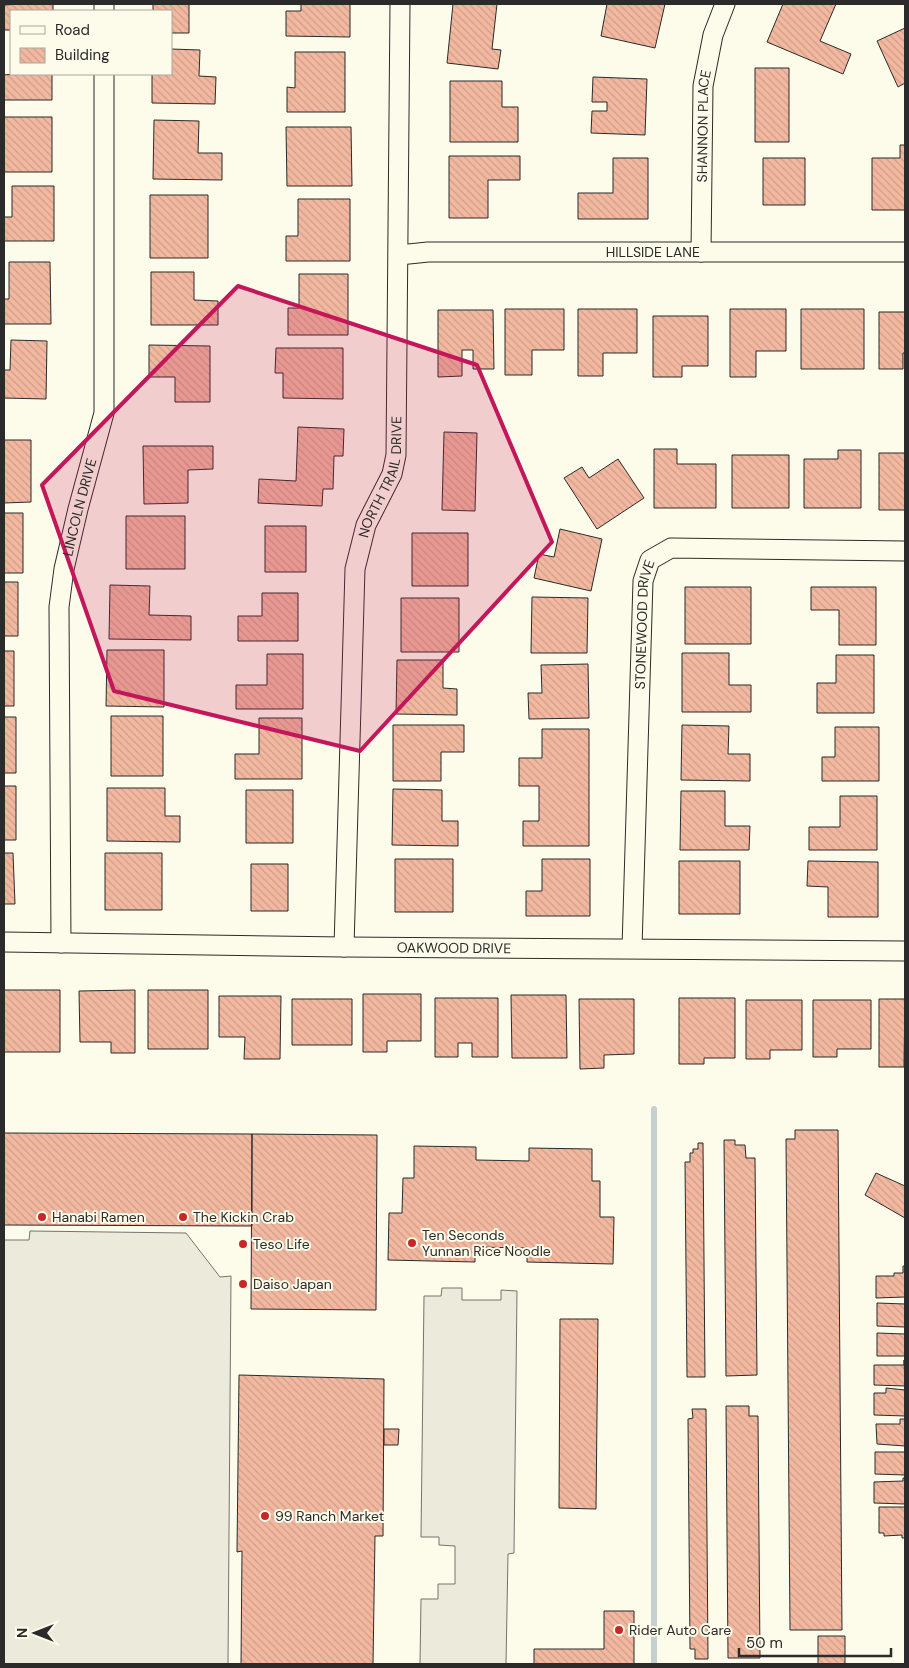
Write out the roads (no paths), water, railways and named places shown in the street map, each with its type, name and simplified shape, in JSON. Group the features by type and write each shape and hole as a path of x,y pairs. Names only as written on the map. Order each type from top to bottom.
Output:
{"street":[{"name":"NORTH TRAIL DRIVE","path":"344,947 355,569 366,525 392,474 396,455 400,255 400,4"},
{"name":"SHANNON PLACE","path":"701,252 704,86 713,35 725,4"},
{"name":"LINCOLN DRIVE","path":"61,943 59,607 68,552 104,413 104,75"},
{"name":"HILLSIDE LANE","path":"400,255 428,252 905,252"},
{"name":"STONEWOOD DRIVE","path":"632,948 643,581 650,560 671,548 905,550"},
{"name":"OAKWOOD DRIVE","path":"4,942 344,947 905,951"}],"waterway":[{"path":"654,1109 654,1664"}],"place":[{"name":"Hanabi Ramen","path":"42,1217"},
{"name":"The Kickin Crab","path":"183,1217"},
{"name":"Ten Seconds Yunnan Rice Noodle","path":"412,1243"},
{"name":"Teso Life","path":"243,1244"},
{"name":"Daiso Japan","path":"243,1284"},
{"name":"99 Ranch Market","path":"265,1516"},
{"name":"Rider Auto Care","path":"619,1630"}]}
